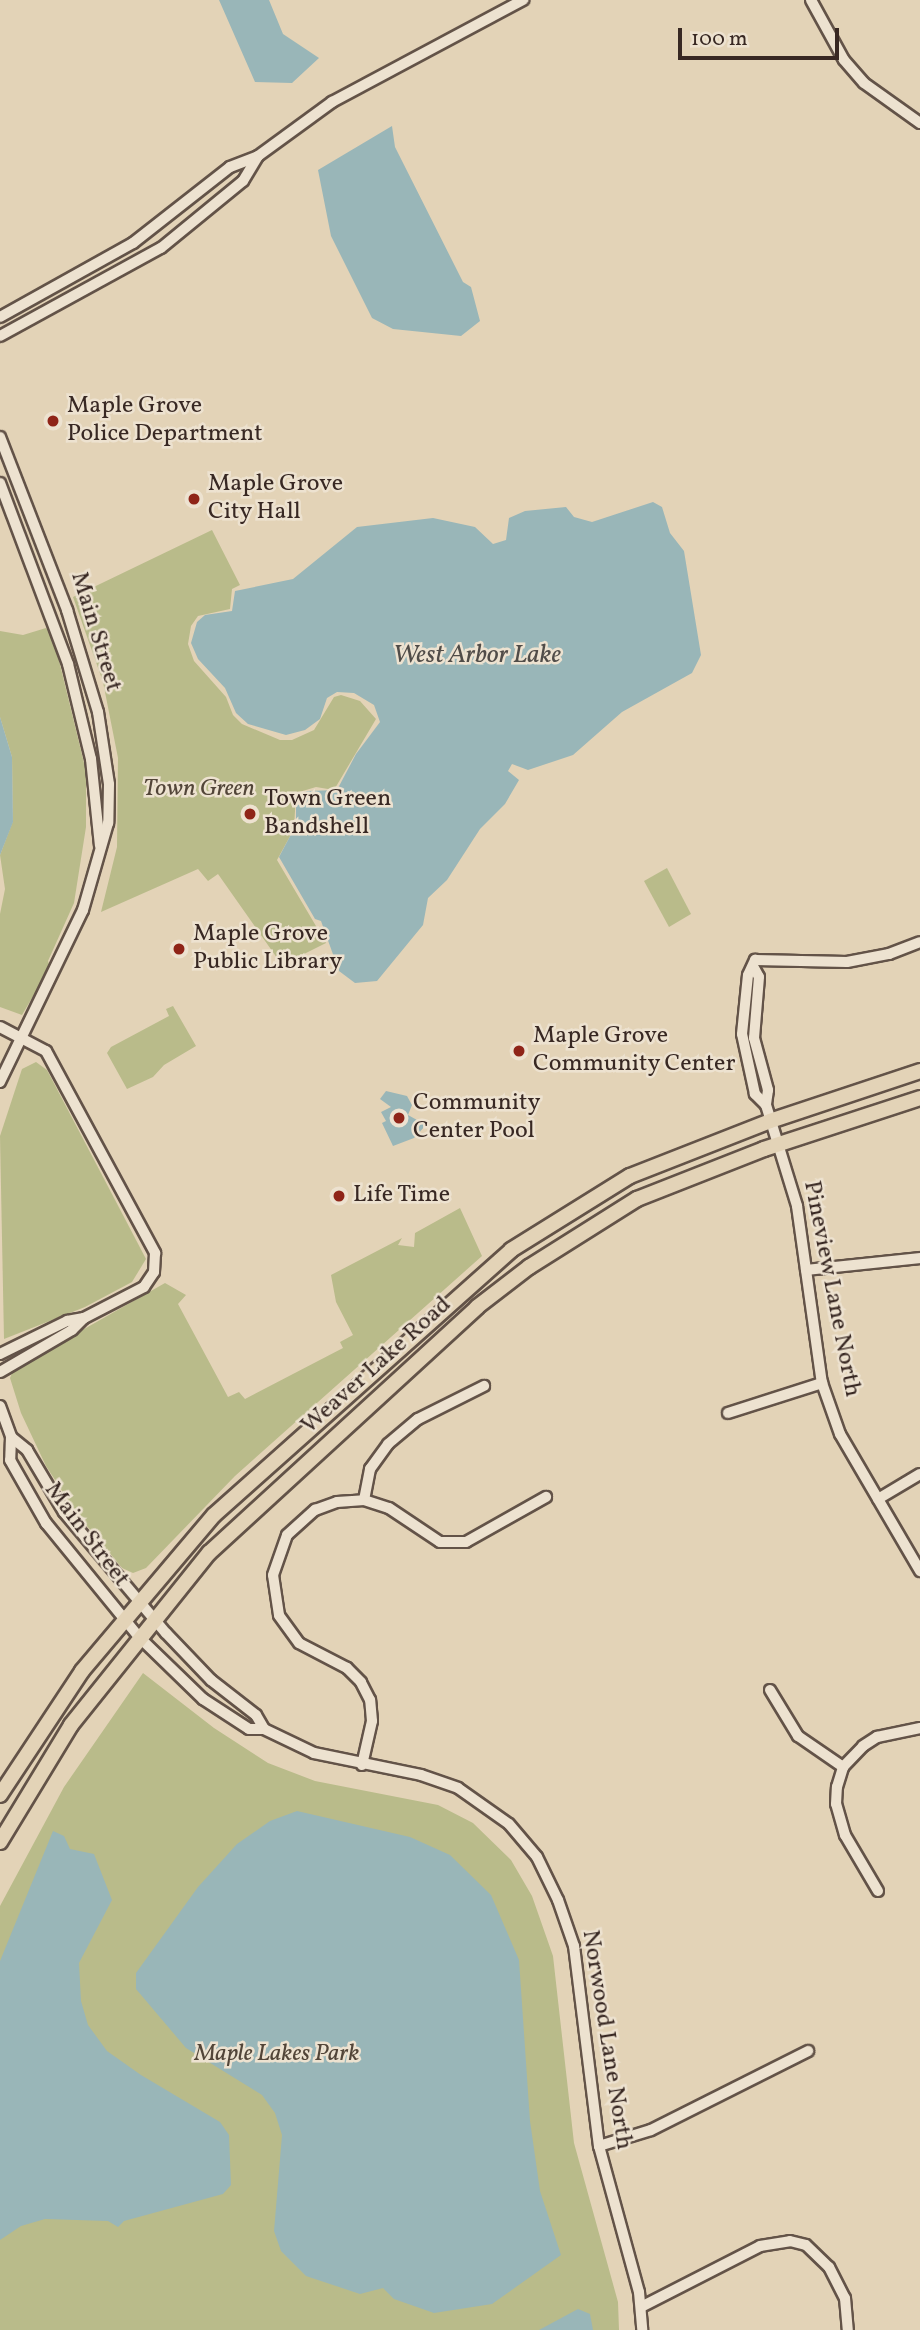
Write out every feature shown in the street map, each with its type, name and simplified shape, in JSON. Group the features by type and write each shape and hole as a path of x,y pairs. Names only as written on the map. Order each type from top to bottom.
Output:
{"main road":[{"name":"Weaver Lake Road","path":"0,1795 82,1671 138,1600 214,1515 511,1250 630,1176 770,1121 920,1071"},
{"name":"Weaver Lake Road","path":"0,1842 71,1725 154,1618 259,1503 477,1307 529,1266 637,1199 778,1144 920,1098"}],"street":[{"path":"0,317 133,243 230,167 258,156 343,96 523,0"},
{"path":"811,0 844,60 864,83 920,122"},
{"path":"0,337 161,248 243,181 258,156"},
{"name":"Main Street","path":"0,437 44,543 97,712 109,784 108,823 74,933 0,1083"},
{"name":"Main Street","path":"0,483 72,677 90,759 100,848"},
{"name":"Pineview Lane North","path":"920,942 847,962 755,964 759,977 754,1038 768,1090 766,1105 770,1121 797,1206 822,1383 840,1434 920,1571"},
{"path":"0,1027 40,1046 54,1063 155,1253 155,1262 144,1287 84,1318 67,1321 0,1354"},
{"path":"806,1270 920,1258"},
{"path":"0,1371 72,1330 84,1318"},
{"path":"728,1413 822,1383"},
{"path":"364,1500 370,1469 388,1444 418,1419 484,1386"},
{"name":"Main Street","path":"0,1406 11,1437 10,1460 27,1496 123,1618"},
{"name":"Main Street","path":"11,1437 27,1450 64,1512 138,1600"},
{"path":"878,1499 920,1474"},
{"path":"362,1765 372,1721 370,1700 347,1668 316,1654 288,1630 273,1593 272,1575 277,1553 298,1522 337,1502 364,1500 389,1508 440,1542 454,1544 466,1542 546,1497"},
{"name":"Norwood Lane North","path":"138,1600 187,1657 256,1715 264,1730"},
{"name":"Norwood Lane North","path":"123,1618 138,1636 220,1712 249,1729 264,1730 314,1753 421,1775 458,1788 509,1824 537,1857 567,1922 580,1973 599,2146 641,2307 642,2330"},
{"path":"771,1690 798,1736 843,1767"},
{"path":"878,1891 839,1819 837,1787 843,1767 877,1737 920,1728"},
{"path":"599,2146 651,2130 808,2051"},
{"path":"641,2307 760,2246 790,2241 806,2245 829,2267 845,2298 848,2330"}],"green space":[{"name":"Town Green","path":"212,530 240,585 232,589 230,609 198,616 191,626 188,644 194,661 226,697 233,715 242,724 280,740 292,740 314,730 334,697 341,695 360,701 376,719 334,790 316,787 296,793 294,829 277,860 326,943 282,965 218,874 208,881 198,869 101,912 117,847 118,758 103,682 73,597"},
{"path":"46,628 53,636 86,771 86,827 74,903 48,961 50,967 22,1015 0,1007 0,914 5,889 0,855 13,821 12,757 0,717 0,631 23,635"},
{"path":"667,868 691,914 669,927 644,881"},
{"path":"173,1006 196,1046 164,1065 153,1077 127,1089 107,1053 111,1047 169,1016 166,1009"},
{"path":"36,1062 47,1070 146,1259 132,1282 85,1307 4,1339 0,1136 22,1069"},
{"path":"460,1208 482,1256 235,1476 146,1568 133,1573 122,1568 77,1514 46,1466 21,1413 10,1378 14,1369 165,1283 186,1295 178,1304 228,1397 239,1392 245,1399 343,1348 340,1342 353,1335 336,1302 331,1275 402,1238 398,1245 414,1247 415,1233"},
{"name":"Maple Lakes Park","path":"143,1673 214,1728 268,1763 315,1781 438,1805 473,1823 511,1860 532,1896 553,1956 574,2143 618,2302 619,2330 0,2330 0,1906 64,1787"}],"water":[{"path":"219,0 269,0 283,34 319,58 292,83 255,82"},
{"path":"392,126 395,147 463,282 471,287 480,321 461,336 393,329 372,318 331,236 318,170"},
{"name":"West Arbor Lake","path":"653,502 662,507 670,533 684,551 701,655 692,673 622,712 573,755 528,770 512,764 508,771 519,780 505,804 480,829 447,880 428,898 423,925 377,981 355,983 339,971 321,921 315,919 279,857 296,825 296,798 307,791 337,790 356,754 380,722 374,705 354,693 337,692 327,698 320,719 305,730 286,735 248,724 236,713 225,688 198,659 191,643 197,622 205,615 232,611 235,591 293,579 357,527 433,518 475,527 493,544 506,540 509,518 525,511 566,507 574,517 592,522"},
{"path":"0,717 12,757 13,822 0,855"},
{"name":"Community Center Pool","path":"386,1091 407,1096 412,1105 408,1115 426,1125 414,1138 393,1146 382,1123 386,1121 381,1112 391,1107 380,1099"},
{"path":"297,1811 410,1837 450,1855 491,1895 519,1960 530,2121 540,2191 561,2255 492,2304 434,2313 394,2299 383,2288 360,2294 306,2276 281,2251 274,2231 282,2135 275,2113 262,2095 186,2048 136,1989 136,1973 198,1887 237,1844 270,1821"},
{"path":"53,1831 64,1836 70,1849 94,1854 112,1900 79,1963 81,2001 88,2025 107,2051 141,2075 220,2122 229,2135 231,2185 223,2194 124,2221 118,2227 108,2221 45,2219 21,2226 0,2240 0,1961"},
{"path":"578,2309 590,2314 593,2330 539,2330"}],"place":[{"name":"Maple Grove Police Department","path":"53,421"},
{"name":"Maple Grove City Hall","path":"194,499"},
{"name":"Town Green Bandshell","path":"250,814"},
{"name":"Maple Grove Public Library","path":"179,949"},
{"name":"Maple Grove Community Center","path":"519,1051"},
{"name":"Community Center Pool","path":"399,1118"},
{"name":"Life Time","path":"339,1196"}]}
